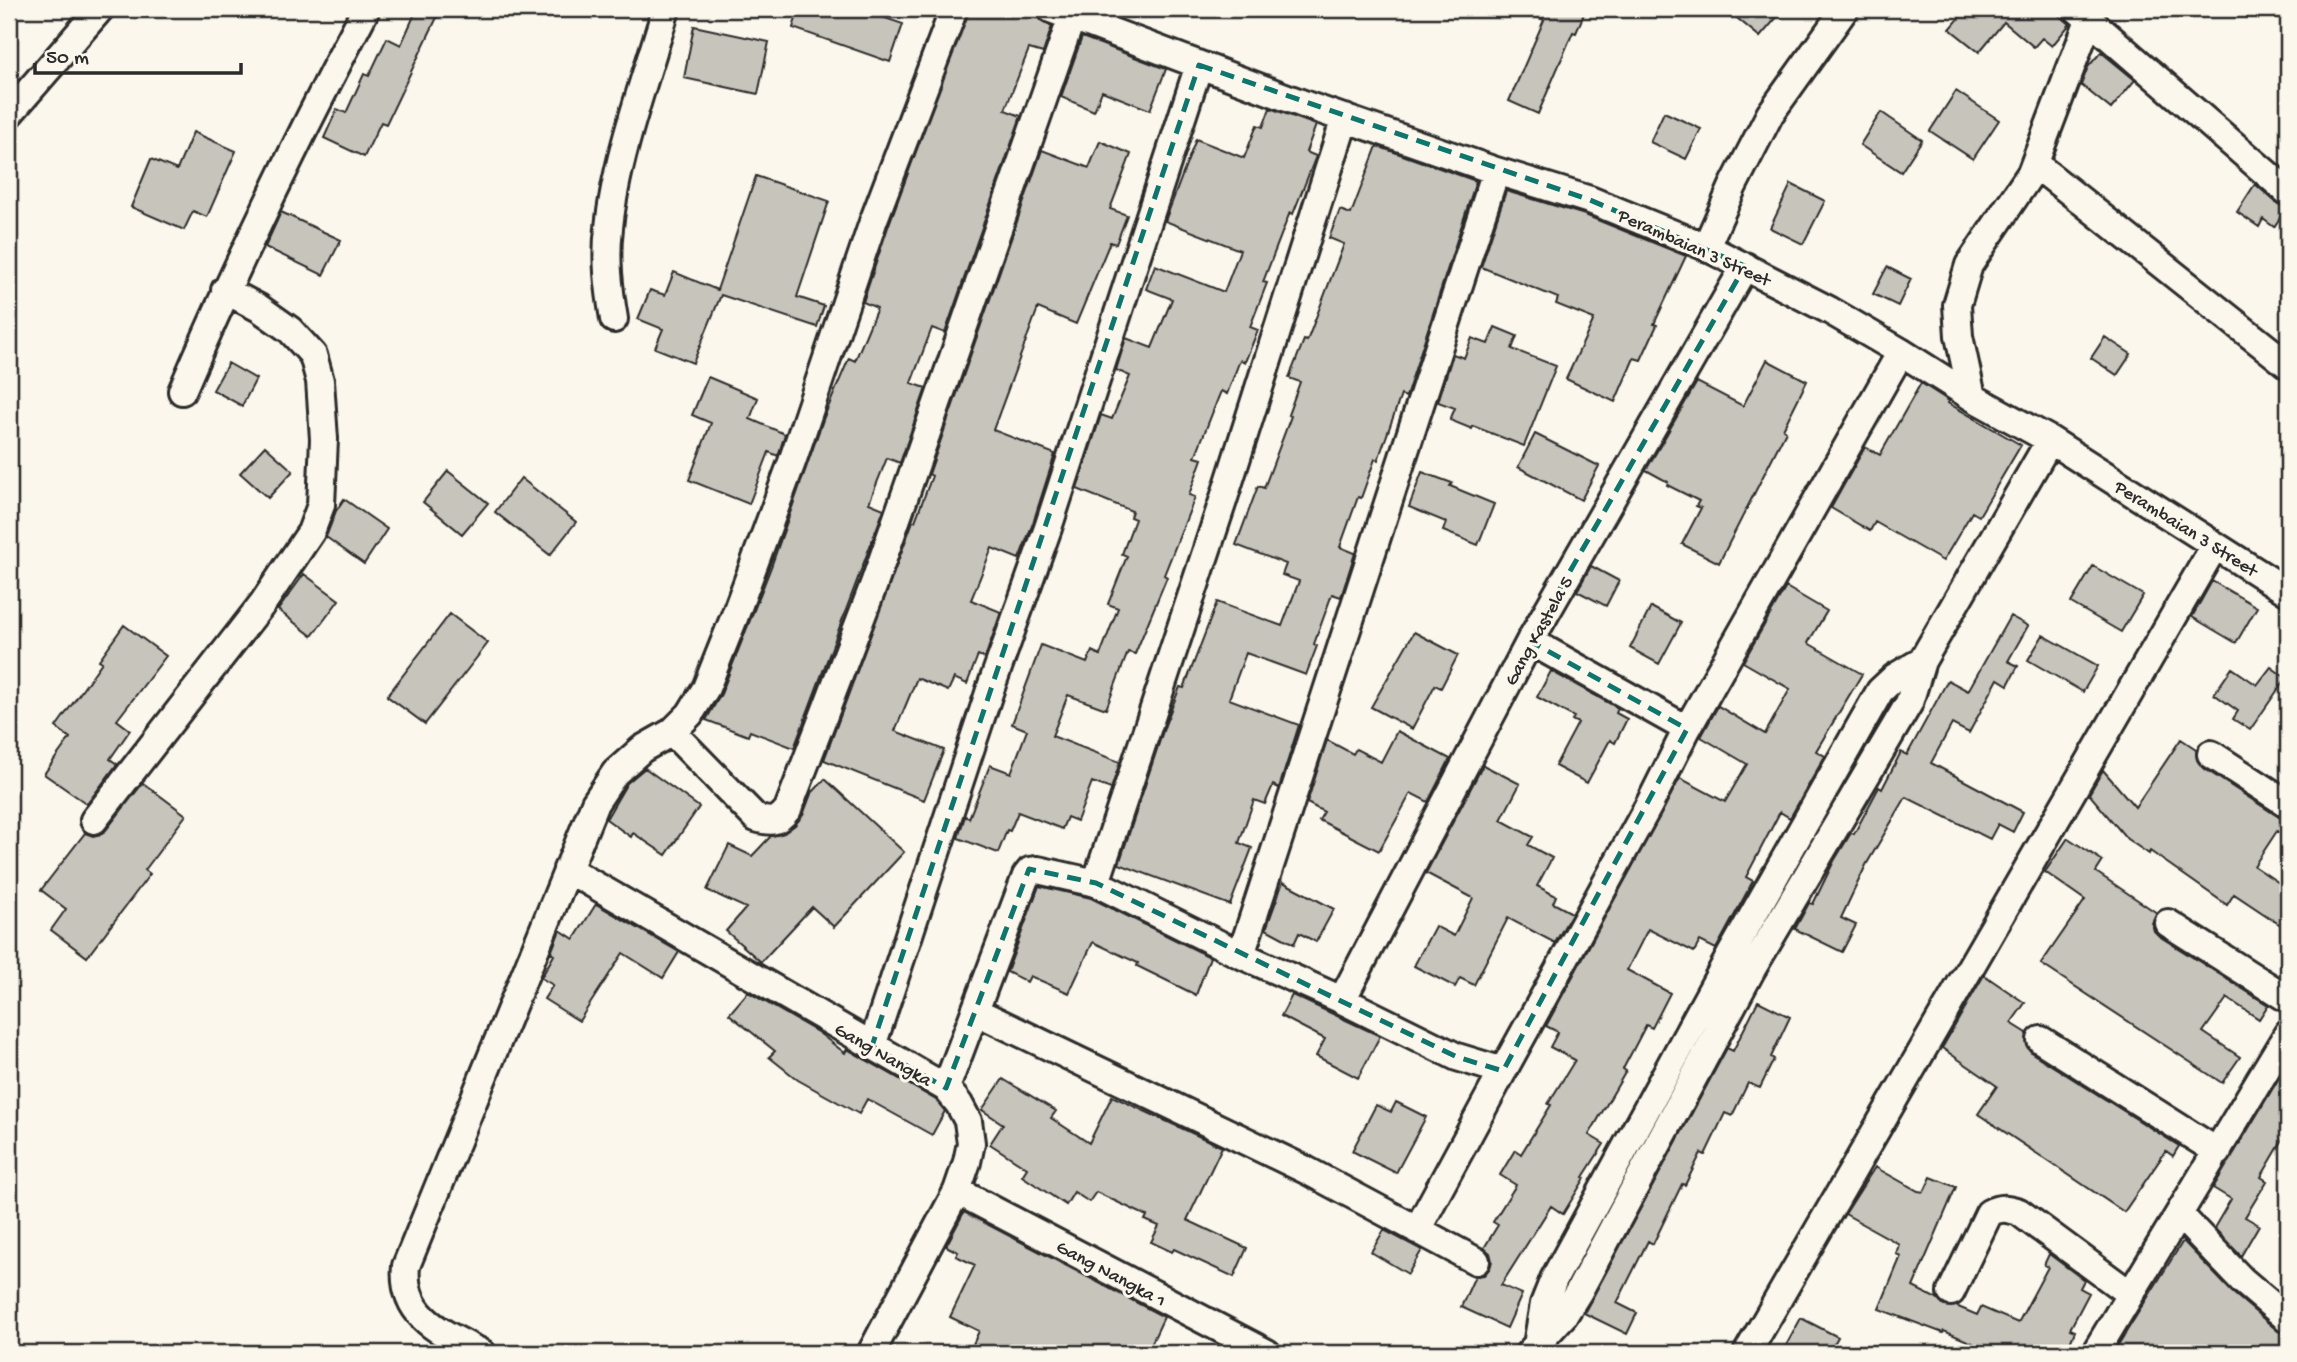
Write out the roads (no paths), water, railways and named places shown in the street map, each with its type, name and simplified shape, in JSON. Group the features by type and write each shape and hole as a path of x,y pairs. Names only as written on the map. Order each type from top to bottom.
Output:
{"street":[{"path":"9,114 100,9"},
{"path":"182,391 225,290 312,111 366,9"},
{"path":"614,319 607,274 608,228 618,173 666,9"},
{"path":"482,1353 450,1337 414,1310 404,1282 406,1266 567,869 604,786 642,749 671,732 690,714 706,688 792,463 873,222 954,9"},
{"path":"1706,247 1733,186 1770,114 1845,9"},
{"path":"671,732 756,818 774,822 788,809 879,571 1062,13"},
{"name":"Perambaian 3 Street","path":"1062,13 1345,118 1590,200 1706,247 1829,310 1972,397 2050,440 2215,545 2284,580"},
{"path":"1972,397 1959,335 1957,305 1969,265 2026,183 2035,164 2083,14 2288,192"},
{"path":"872,1046 986,703 1048,528 1199,65"},
{"path":"1096,883 1223,501 1345,118"},
{"path":"2035,164 2288,365"},
{"path":"1241,955 1496,170"},
{"name":"Gang Kastela 5","path":"1342,1000 1530,641 1745,266"},
{"path":"94,820 263,603 311,532 321,505 324,439 320,382 313,355 290,330 259,308 225,290"},
{"path":"1417,1230 1642,817 1687,729 1901,352"},
{"path":"1533,1349 1564,1315 1579,1291 1742,962 1909,703 1922,661 2050,440"},
{"path":"1747,1353 2215,545"},
{"path":"1530,641 1687,729"},
{"path":"2211,754 2288,804"},
{"name":"Gang Nangka","path":"567,869 946,1088 959,1104 968,1121 971,1143 957,1191 876,1352"},
{"path":"946,1088 1030,871 1038,870 1096,883 1457,1057 1503,1071"},
{"path":"2168,923 2288,999"},
{"path":"975,1011 1306,1170 1476,1261"},
{"path":"2095,1353 2288,1033"},
{"path":"2041,1040 2218,1152"},
{"name":"Gang Nangka 1","path":"957,1191 1267,1353"},
{"path":"1951,1292 1989,1213 1997,1208 2008,1208 2019,1212 2130,1294"},
{"path":"2179,1214 2242,1280 2288,1319"}]}
